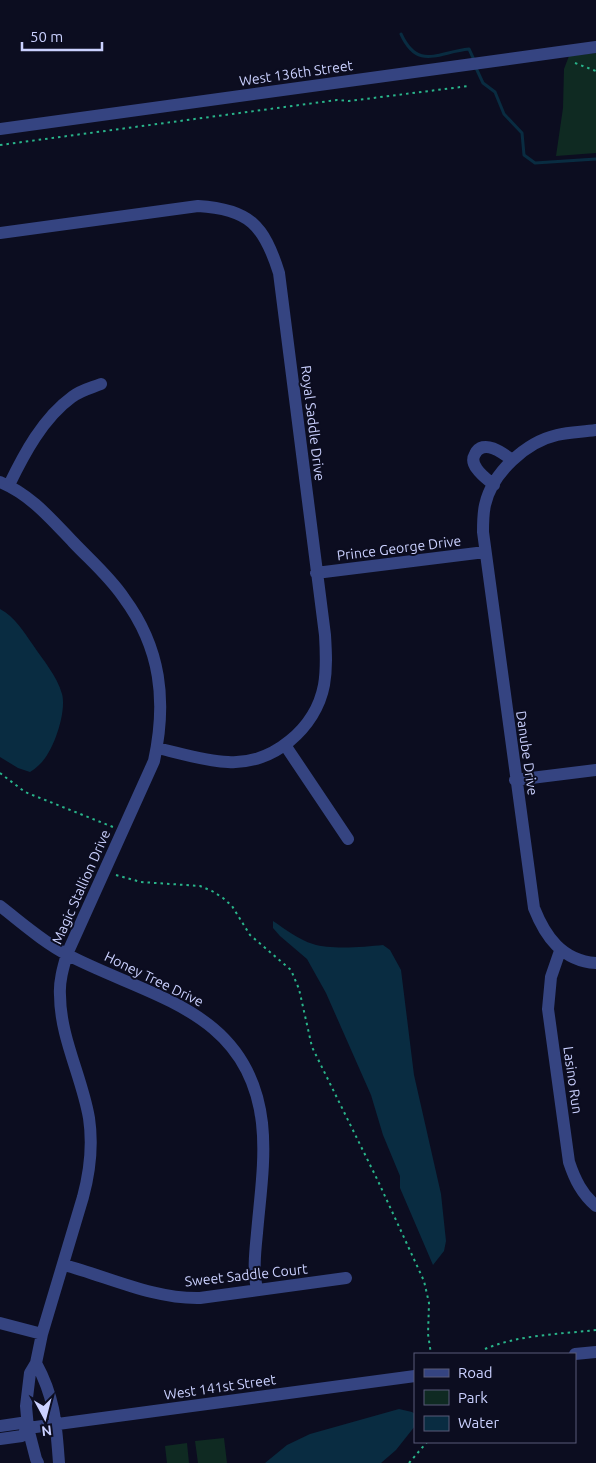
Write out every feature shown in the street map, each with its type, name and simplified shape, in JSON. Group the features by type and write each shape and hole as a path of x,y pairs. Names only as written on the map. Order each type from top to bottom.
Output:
{"street":[{"name":"West 136th Street","path":"0,128 596,47"},
{"name":"Royal Saddle Drive","path":"0,233 198,206 219,207 251,221 261,232 271,249 279,273 326,651 324,685 319,703 301,730 268,756 229,762 157,748"},
{"path":"4,484 51,417 73,396 101,384"},
{"name":"Danube Drive","path":"560,951 539,922 534,908 515,780 483,532 485,505 494,485 512,460 521,452 557,435 596,430"},
{"path":"494,485 481,474 474,464 473,460 476,451 488,447 499,451 512,460"},
{"name":"Magic Stallion Drive","path":"4,484 30,499 49,517 111,582 136,615 152,650 158,672 161,711 154,761 67,954 61,980 62,1016 85,1098 91,1147 89,1174 64,1265 42,1334 36,1363 30,1373 27,1389 28,1428 38,1463"},
{"name":"Prince George Drive","path":"316,573 485,552"},
{"path":"284,745 348,840"},
{"path":"515,780 596,770"},
{"name":"Honey Tree Drive","path":"0,906 50,945 186,1008 217,1031 231,1045 254,1086 262,1125 260,1191 254,1272 257,1290"},
{"path":"560,951 596,963"},
{"name":"Lasino Run","path":"560,951 551,977 548,1009 568,1153 575,1181 585,1196 596,1206"},
{"name":"Sweet Saddle Court","path":"64,1265 178,1298 200,1298 346,1278"},
{"path":"0,1323 42,1334"},
{"path":"576,1354 596,1352"},
{"path":"36,1363 51,1396 56,1424 59,1463"},
{"name":"West 141st Street","path":"0,1426 21,1423 28,1428 414,1376"},
{"name":"West 141st Street","path":"0,1439 22,1436 28,1428"}],"path":[{"path":"575,63 596,71"},
{"path":"0,145 338,100 349,101 469,86"},
{"path":"0,773 25,792 122,831"},
{"path":"104,871 141,882 200,886 212,891 232,906 250,935 291,970 299,989 312,1047 378,1181 424,1281 429,1303 428,1334 431,1353"},
{"path":"485,1349 496,1344 519,1340 596,1330"},
{"path":"409,1463 426,1443"}],"green space":[{"path":"596,53 596,153 556,156 563,108 564,69 569,56"},
{"path":"224,1438 227,1463 198,1463 195,1441"},
{"path":"187,1443 189,1463 167,1463 165,1446"}],"water":[{"path":"0,609 10,616 22,630 53,675 62,694 61,721 54,742 44,759 30,772 18,768 0,757"},
{"path":"273,921 303,940 320,946 348,948 383,945 390,950 401,970 414,1075 441,1194 446,1241 444,1251 433,1265 400,1188 400,1176 383,1135 371,1095 326,993 307,959 280,936 273,928"},
{"path":"399,1409 414,1413 414,1427 396,1450 381,1463 265,1463 287,1445 310,1434"}],"waterway":[{"path":"401,34 414,52 422,56 469,49 475,62"},
{"path":"476,68 483,83 495,92 504,114 522,133 524,155 535,163 596,159"}]}
